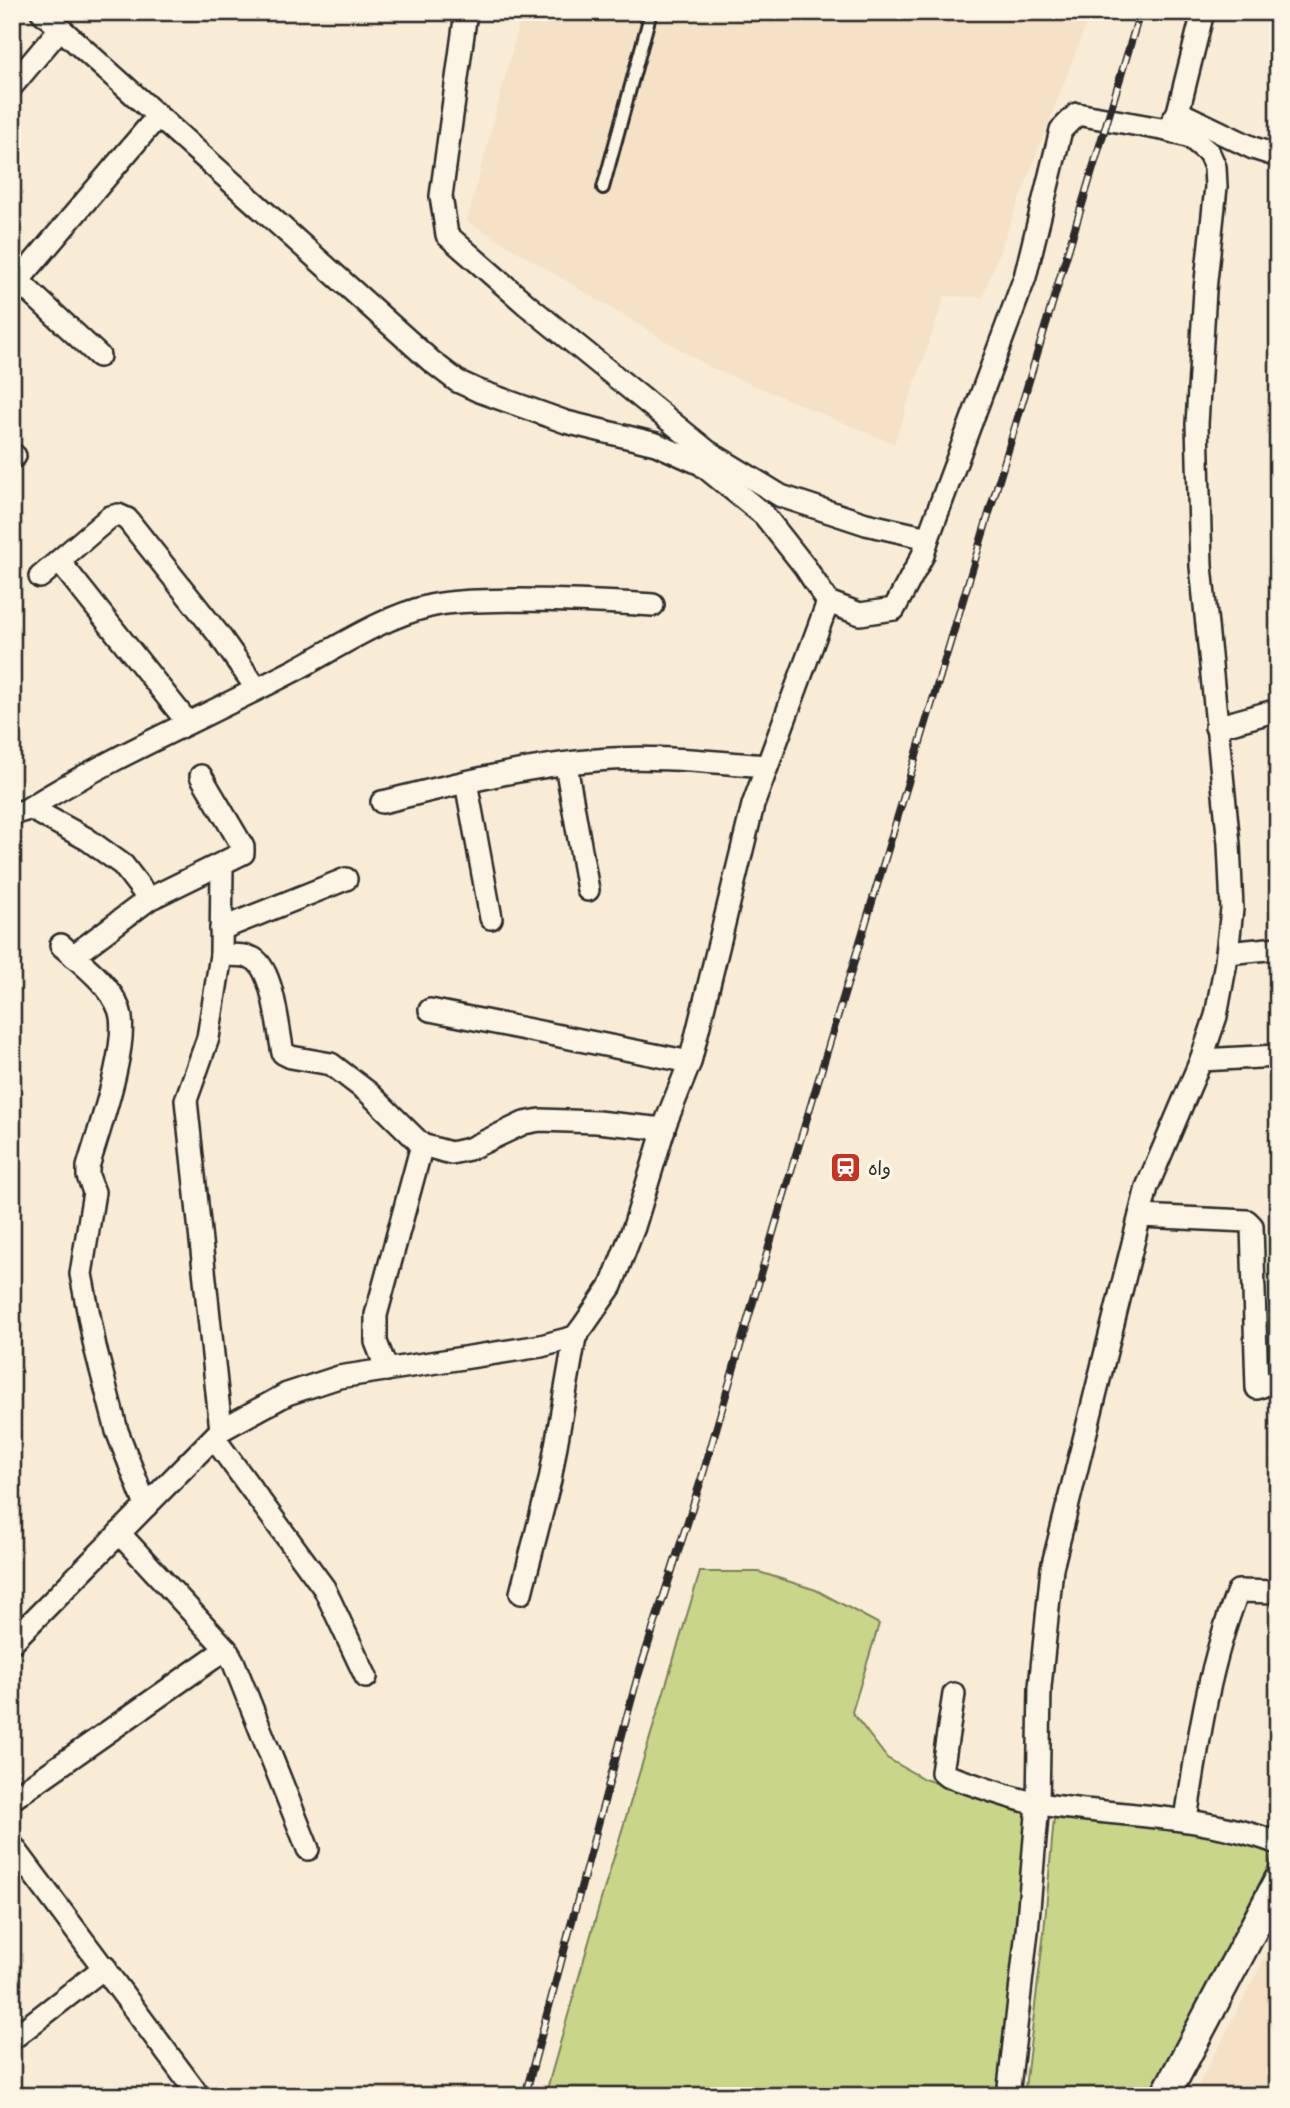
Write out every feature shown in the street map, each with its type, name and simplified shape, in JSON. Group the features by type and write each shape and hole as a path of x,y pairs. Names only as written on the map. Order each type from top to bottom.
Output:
{"main road":[{"path":"1165,2096 1278,1882"}],"street":[{"path":"42,12 421,352 457,381 566,422 656,444 701,464 764,515 805,567 828,603 860,614 894,609 923,555 1025,277 1061,130 1077,114 1167,131 1190,137 1209,153 1216,167 1197,425 1201,566 1232,909 1216,1016 1201,1060 1147,1187 1052,1568 1040,1687 1038,1804 1008,2096"},
{"path":"467,12 441,196 447,235 527,306 708,451 781,496 866,524 928,538"},
{"path":"1167,131 1178,111 1203,12"},
{"path":"12,86 59,30"},
{"path":"1178,111 1253,148 1278,156"},
{"path":"99,356 14,281 157,117"},
{"path":"40,577 110,517 118,515 127,519 219,635 257,689"},
{"path":"59,561 188,723"},
{"path":"21,811 106,762 257,689 384,623 428,607 464,601 565,600 653,606"},
{"path":"521,1593 550,1480 575,1337 611,1286 634,1227 664,1129 690,1062 753,805 828,603"},
{"path":"1216,727 1278,710"},
{"path":"382,802 466,782 596,760 655,758 767,766"},
{"path":"566,765 588,890"},
{"path":"146,1506 117,1431 95,1347 81,1274 94,1192 88,1176 88,1167 121,1048 123,1026 119,1007 104,986 67,950 149,899 243,853 243,848 201,776"},
{"path":"466,782 491,918"},
{"path":"21,811 87,839 124,865 149,899"},
{"path":"222,865 221,955 208,1038 186,1100 217,1434 324,1588 366,1677"},
{"path":"221,929 346,879"},
{"path":"1227,953 1278,948"},
{"path":"221,955 251,957 261,965 270,988 283,1053 291,1058 331,1064 343,1071 422,1145 451,1153 469,1149 524,1124 540,1120 597,1122 664,1129"},
{"path":"430,1010 690,1062"},
{"path":"1201,1060 1278,1056"},
{"path":"387,1370 376,1342 376,1315 422,1145"},
{"path":"1140,1216 1247,1221 1252,1226 1256,1388 1278,1380"},
{"path":"12,1642 217,1434 287,1394 339,1377 541,1346 575,1337"},
{"path":"119,1533 226,1649 308,1849"},
{"path":"1186,1819 1201,1721 1234,1600 1238,1591 1278,1592"},
{"path":"12,1799 226,1649"},
{"path":"954,1694 942,1772 947,1776 1038,1804 1186,1819 1252,1833 1278,1843"},
{"path":"12,1845 199,2096"},
{"path":"12,2039 105,1967"}],"lane":[{"path":"603,188 651,12"}],"shaded area":[{"path":"522,12 1091,12 982,298 945,296 894,444 707,366 467,221"},
{"path":"1278,1932 1278,2096 1193,2096"},
{"path":"405,2083 402,2096 331,2096 391,2084"}],"green space":[{"path":"700,1572 759,1572 816,1590 879,1624 852,1712 887,1758 924,1779 1032,1814 1001,2096 545,2096"},
{"path":"1054,1818 1210,1834 1277,1850 1149,2096 1024,2096 1044,1932"}],"railway":[{"path":"525,2096 637,1679 703,1474 791,1171 1140,12"}],"place":[{"name":"واہ","path":"845,1168"}]}
